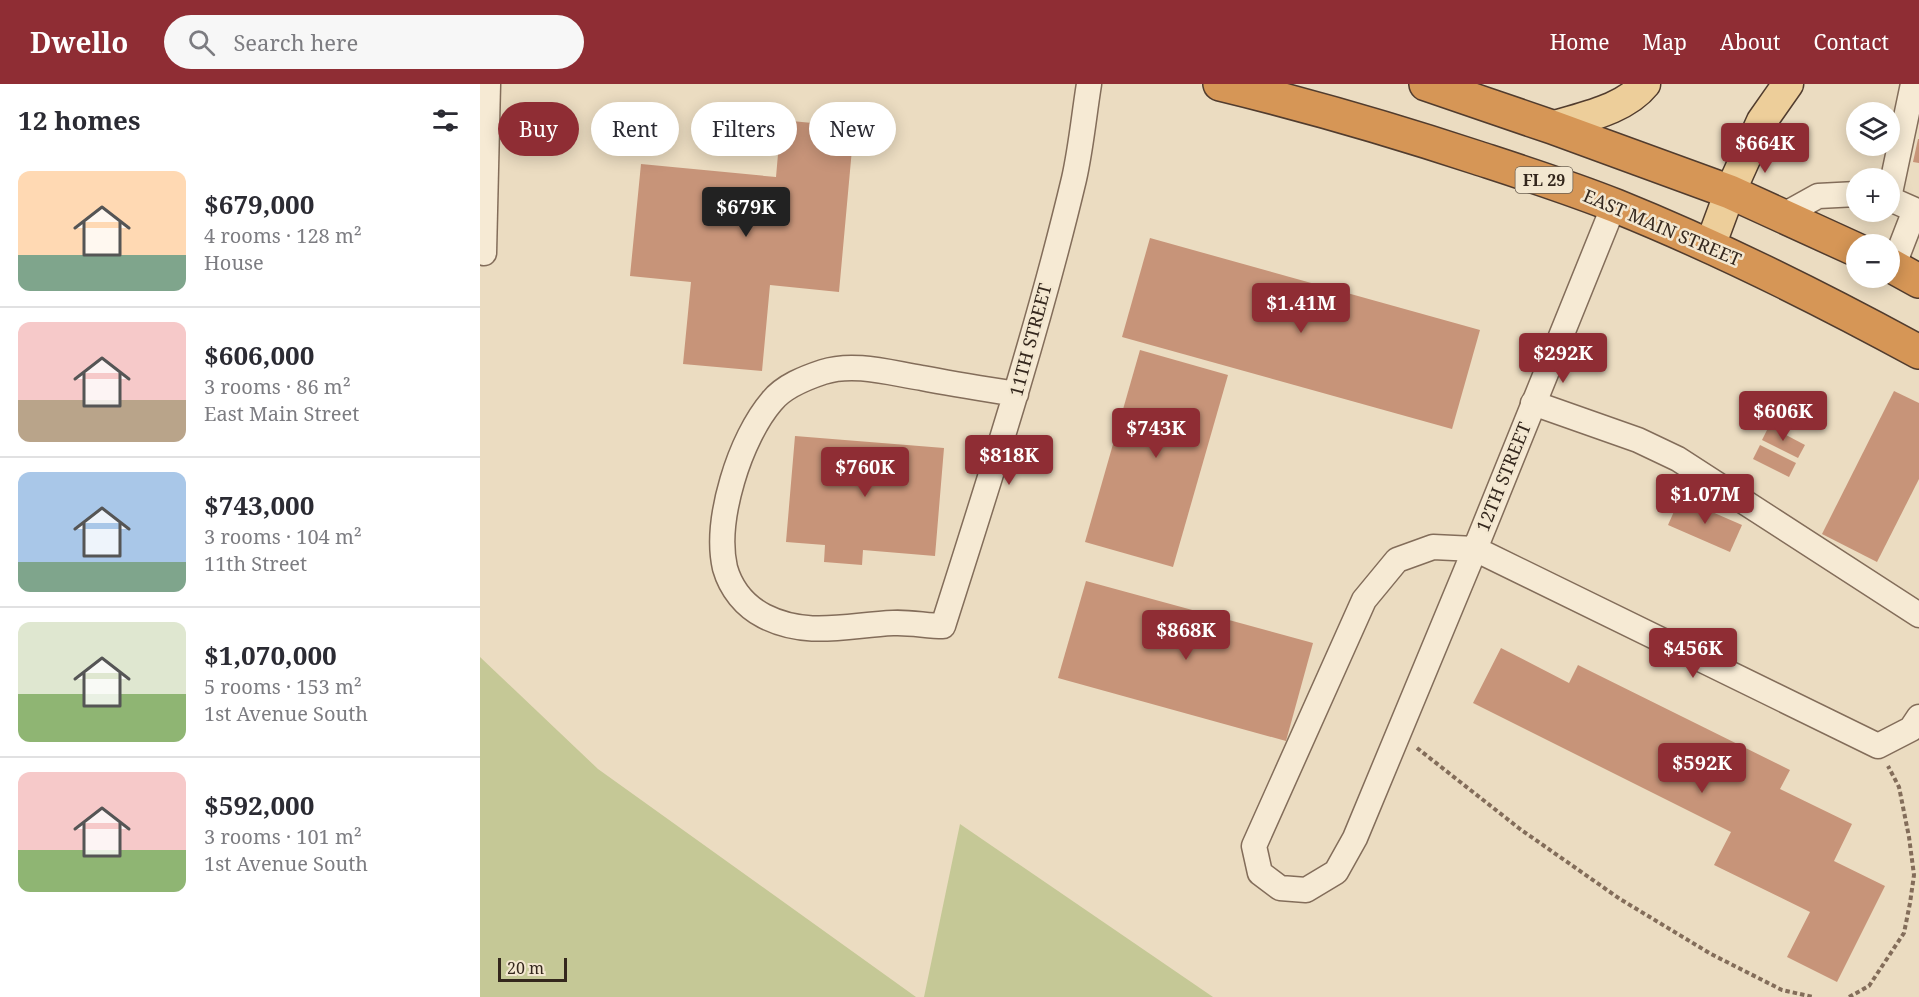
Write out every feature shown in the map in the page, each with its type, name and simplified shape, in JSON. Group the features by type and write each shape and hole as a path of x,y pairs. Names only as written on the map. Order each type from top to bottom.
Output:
{"highway":[{"name":"EAST MAIN STREET","path":"1220,84 1315,107 1379,126 1534,176 1614,205 1710,246 1854,316 1919,352"},
{"path":"1426,84 1730,192 1846,245"}],"main road":[{"path":"1552,127 1619,104 1639,91 1644,84"},
{"path":"1710,246 1730,192 1762,121 1788,84"}],"street":[{"path":"484,253 488,84"},
{"name":"11TH STREET","path":"1016,394 863,368 825,371 796,382 773,399 756,423 739,460 726,511 722,544 726,568 733,587 746,605 787,626 816,630 896,622 943,626 1016,394 1075,177 1089,84"},
{"path":"1895,168 1913,84"},
{"path":"1782,216 1818,196 1846,195"},
{"path":"1900,203 1915,210 1901,271"},
{"name":"12TH STREET","path":"1475,549 1433,547 1396,560 1364,600 1254,846 1260,873 1280,888 1306,890 1336,872 1354,838 1475,549 1614,205"},
{"path":"1533,402 1566,416 1638,440 1678,459 1919,615"},
{"path":"1475,549 1878,746 1915,723"}],"path":[{"path":"1399,733 1520,829 1620,899 1711,954 1782,990 1813,997"},
{"path":"1850,997 1869,986 1904,933 1914,875 1899,787 1878,746"}],"green space":[{"path":"480,657 598,769 916,997 480,997"},
{"path":"960,824 1213,997 924,997"}],"building":[{"path":"797,122 809,123 809,156 851,156 839,292 770,285 762,371 683,364 691,282 630,276 641,164 776,177 778,156 797,156"},
{"path":"1919,139 1919,163 1913,162"},
{"path":"1150,238 1480,330 1452,429 1122,337"},
{"path":"1140,350 1228,375 1173,567 1085,542"},
{"path":"1894,391 1919,403 1919,479 1877,562 1822,534"},
{"path":"1769,426 1805,445 1798,458 1762,440"},
{"path":"795,436 944,448 935,556 863,550 862,565 824,562 825,545 786,542"},
{"path":"1760,445 1796,463 1789,477 1753,459"},
{"path":"1680,498 1742,525 1730,552 1668,525"},
{"path":"1086,581 1313,643 1286,741 1058,678"},
{"path":"1501,648 1569,683 1578,665 1790,770 1780,789 1852,824 1834,861 1885,886 1837,982 1787,957 1810,912 1714,865 1731,832 1473,703"}]}
